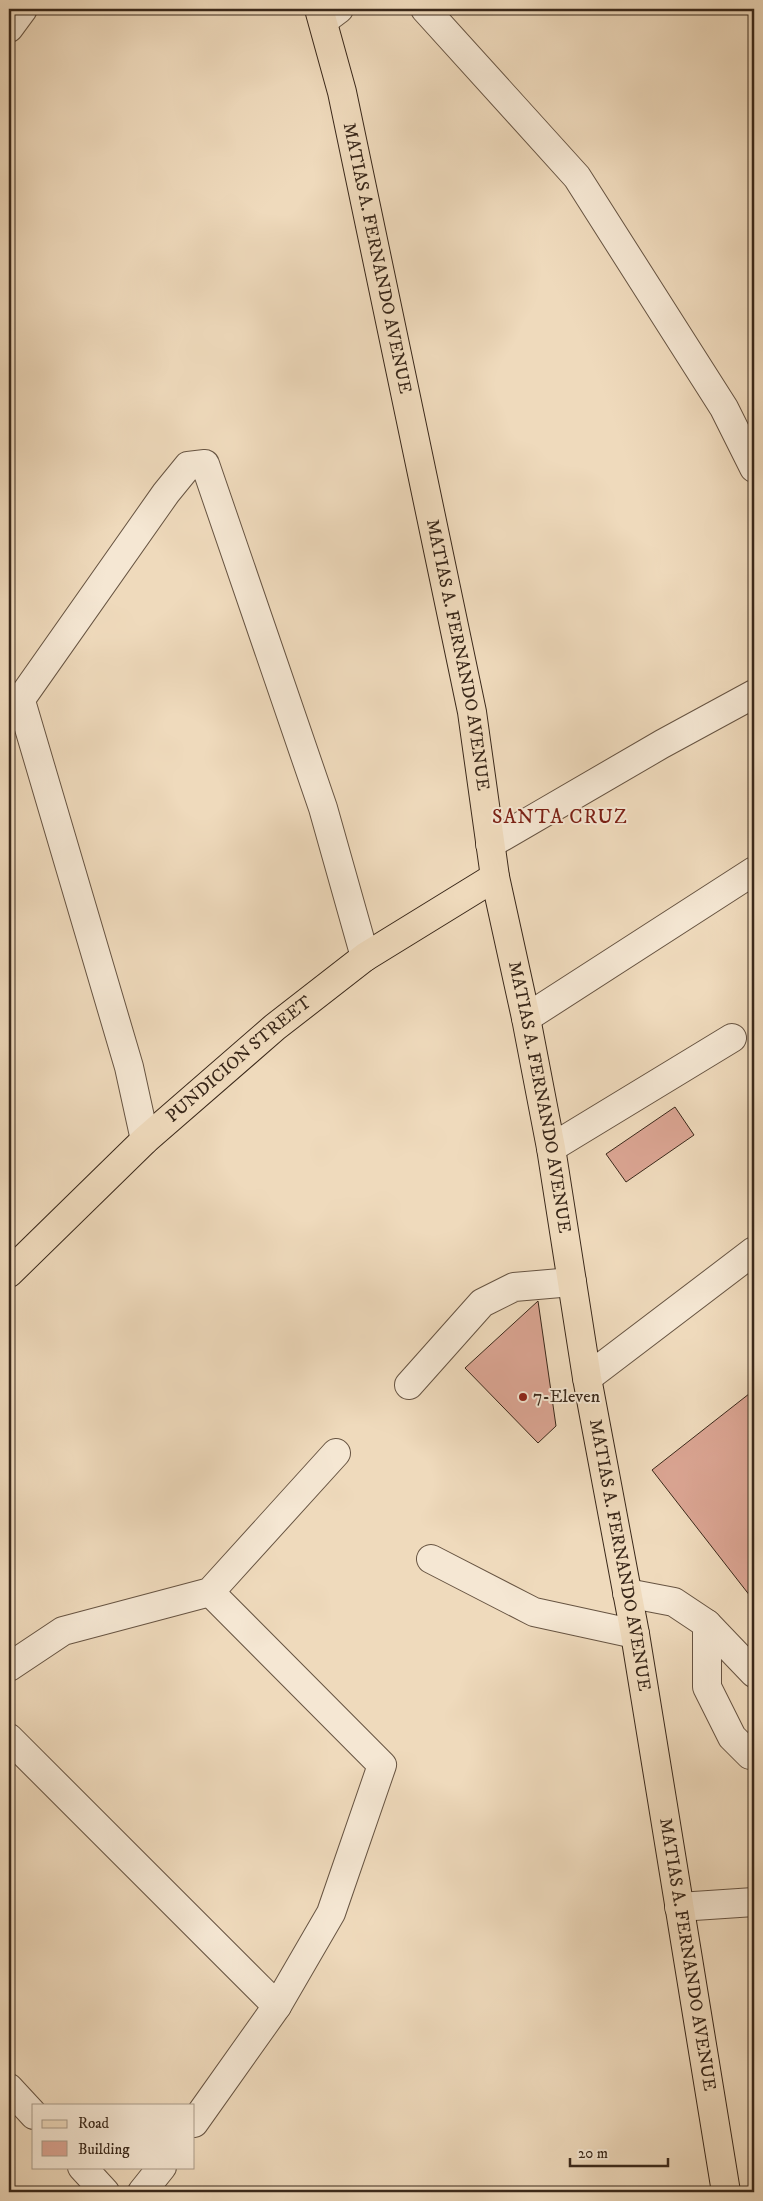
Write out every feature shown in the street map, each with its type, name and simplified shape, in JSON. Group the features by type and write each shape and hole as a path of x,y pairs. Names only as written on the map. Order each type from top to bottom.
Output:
{"main road":[{"name":"MATIAS A. FERNANDO AVENUE","path":"327,13 468,693 495,877 526,1018 551,1148 587,1378 635,1634 726,2192"},
{"name":"PUNDICION STREET","path":"9,1273 146,1140 276,1027 365,957 495,877"}],"street":[{"path":"9,28 23,9"},
{"path":"425,9 577,177 724,408 754,468"},
{"path":"146,1140 129,1067 15,708 166,493 188,466 205,464 323,808 365,957"},
{"path":"490,844 662,744 754,694"},
{"path":"526,1018 754,872"},
{"path":"551,1148 732,1038"},
{"path":"587,1378 754,1251"},
{"path":"409,1385 482,1303 514,1287 572,1282"},
{"path":"9,1667 64,1631 210,1592 336,1453"},
{"path":"431,1559 534,1612 635,1634"},
{"path":"195,2122 277,2006 331,1913 382,1765 210,1592"},
{"path":"627,1593 674,1602 707,1624 754,1673"},
{"path":"707,1624 707,1688 732,1737 750,1755 754,1751"},
{"path":"9,1738 277,2006"},
{"path":"679,1907 754,1902"},
{"path":"9,2088 32,2113"},
{"path":"83,2168 105,2192"}],"building":[{"path":"675,1107 694,1135 626,1182 606,1154"},
{"name":"7-Eleven","path":"538,1301 556,1426 538,1443 465,1368"},
{"path":"754,1390 754,1601 652,1470"}],"place":[{"name":"7-Eleven","path":"523,1397"}],"district":[{"name":"SANTA CRUZ","path":"560,817"}]}
